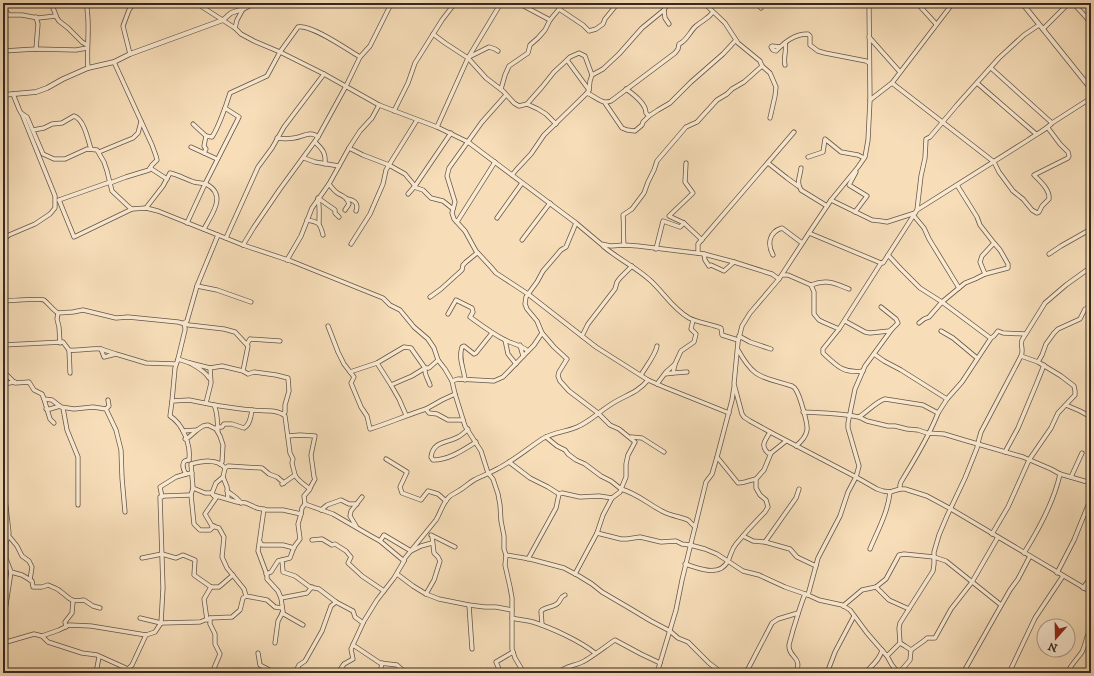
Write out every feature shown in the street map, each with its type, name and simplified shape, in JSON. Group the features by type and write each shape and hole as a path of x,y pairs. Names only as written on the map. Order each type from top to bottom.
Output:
{"street":[{"path":"51,3 56,16 61,23 87,46"},
{"path":"86,3 88,13 88,68"},
{"path":"130,54 123,26 129,10 134,3"},
{"path":"198,3 235,28 241,34 254,41 324,74 380,105 437,127 468,142 576,223 608,250 652,281 680,312 693,320 721,328 722,335 738,338 772,349"},
{"path":"3,95 26,94 41,90 88,68 114,62 130,54 223,20 231,12 243,9 253,3"},
{"path":"243,245 264,212 315,142 360,57 372,41 392,4 390,3"},
{"path":"394,111 408,83 415,63 445,15 455,3"},
{"path":"437,127 468,58 501,3"},
{"path":"518,3 550,20"},
{"path":"501,89 509,66 528,53 530,44 545,30 550,20 564,3"},
{"path":"559,10 583,25 589,31 596,29 603,24 605,19 618,3"},
{"path":"592,75 603,69 613,60 636,37 642,28 664,10 668,3"},
{"path":"756,3 761,8"},
{"path":"657,673 676,610 685,564 706,482 712,474 728,413 734,384 738,338 742,326 750,313 782,275 808,233 831,200 864,158 868,140 870,100 869,3"},
{"path":"917,3 936,24"},
{"path":"870,100 892,83 953,3"},
{"path":"1022,3 1091,90"},
{"path":"1043,29 1069,3"},
{"path":"1073,3 1091,23"},
{"path":"707,4 725,23 736,40 760,61 762,66 770,73 776,87 770,118"},
{"path":"3,8 9,15 16,14 36,17 56,16"},
{"path":"235,28 237,20 243,9"},
{"path":"664,10 665,18 669,24"},
{"path":"605,103 610,102 675,52 678,49 679,44 683,43 695,26 710,17 713,12"},
{"path":"1085,16 1091,12"},
{"path":"36,17 38,24 36,49"},
{"path":"863,371 848,372 832,362 823,353 823,349 839,330 881,263 883,263 916,213 925,158 926,140 944,122 957,105 991,68 1024,35 1039,25"},
{"path":"194,124 206,136 212,137 218,127 230,93 267,76 280,52 300,26 322,34 360,57"},
{"path":"433,34 444,43 464,54 486,78 501,89 514,103 517,105 526,104 546,114 556,124"},
{"path":"780,47 785,42 800,34 808,34 810,36 810,45 818,51 866,61 869,63"},
{"path":"869,37 900,72"},
{"path":"567,60 588,91 605,103 622,128 627,130 636,130 649,116 670,103 736,40"},
{"path":"785,42 785,66"},
{"path":"3,51 36,49 76,50 87,46"},
{"path":"468,58 489,47 498,51"},
{"path":"512,175 531,154 544,135 588,91 592,75 585,56 579,53 570,57 554,72 526,104"},
{"path":"57,200 148,170 157,160 114,62"},
{"path":"624,245 623,216 632,209 644,192 657,161 663,156 686,128 697,122 717,100 744,82 762,66"},
{"path":"991,68 1052,123"},
{"path":"226,238 258,167 272,148 284,127 324,74"},
{"path":"892,83 994,162 999,172 1013,191 1023,199 1032,210 1037,212 1039,212 1042,206 1049,199 1049,195 1042,183 1034,175 1068,158 1069,156 1068,152 1048,128"},
{"path":"977,83 1036,134"},
{"path":"626,89 633,93 641,102 649,116"},
{"path":"13,94 53,191 74,237 132,209 146,208 158,211 243,245 356,286 383,298 390,305 400,310 414,327 428,339 434,348 438,360 452,381 454,394 465,426 481,450 488,473 493,479 498,494 500,520 504,536 504,549 506,555 505,565 510,587 513,652 524,673"},
{"path":"506,95 482,122 449,168 447,176 454,202 452,213 456,222 465,231 470,242 478,253 496,273 528,294 596,347 648,380 728,413"},
{"path":"831,200 872,220 887,222 916,213 1036,134 1048,128 1052,123 1091,98"},
{"path":"287,260 301,236 312,208 318,198 329,184 362,128 372,118 380,105"},
{"path":"187,223 217,159 239,117 225,108"},
{"path":"22,113 27,117 43,154 54,159 65,159 87,149 97,150 104,162 112,191 132,209"},
{"path":"33,130 44,128 52,124 62,123 74,116 78,117 84,126 91,149"},
{"path":"351,244 370,214 383,184 386,170 417,120"},
{"path":"99,152 133,138 138,133 141,122"},
{"path":"698,253 698,244 794,132"},
{"path":"408,194 451,133"},
{"path":"278,138 292,138 309,134 313,134 318,137"},
{"path":"204,153 206,149 204,146 206,136"},
{"path":"808,157 823,152 825,139 841,152 858,155 864,158"},
{"path":"315,142 324,152 326,159 325,164"},
{"path":"191,147 217,159"},
{"path":"349,148 389,165 405,174 415,186 423,190 431,198 443,201 453,209"},
{"path":"304,158 339,166"},
{"path":"456,222 495,162"},
{"path":"686,163 684,182 693,193 669,216 684,222 702,240"},
{"path":"768,163 799,186 802,190 827,206"},
{"path":"855,212 867,196 849,185 858,167"},
{"path":"150,168 167,179"},
{"path":"799,186 797,183 801,168"},
{"path":"146,208 163,186 170,173 178,174 193,181 205,184 216,192 217,202 204,230"},
{"path":"497,218 522,183"},
{"path":"329,184 339,194 347,199 354,200 357,208 356,211"},
{"path":"919,323 929,317 942,302 965,283 986,274 1008,268 1008,264 1000,250 980,225 977,217 957,185"},
{"path":"318,198 335,210 335,213 339,217"},
{"path":"318,198 320,205 318,215 319,224 321,225 323,234"},
{"path":"345,210 349,204 347,199"},
{"path":"3,240 9,235 35,224 50,214 55,208 57,200"},
{"path":"522,240 550,203"},
{"path":"916,213 929,239 959,288"},
{"path":"307,220 317,222 319,224"},
{"path":"656,248 663,221 680,227 684,222"},
{"path":"575,574 597,533 603,515 612,498 620,492 626,477 628,455 635,442 619,429 610,425 598,413 569,391 560,381 558,376 559,372 567,359 542,333 537,321 527,309 525,304 526,297 550,262 561,250 566,247 576,223"},
{"path":"773,255 770,249 770,241 773,233 780,228 802,243"},
{"path":"1049,254 1091,229"},
{"path":"209,232 215,241"},
{"path":"808,233 881,263"},
{"path":"184,323 187,321 197,286 218,235"},
{"path":"986,274 980,262 982,256 994,243"},
{"path":"601,244 611,246 624,245 656,248 704,254 772,274 779,279"},
{"path":"430,297 442,289 462,270 463,265 466,262 478,253"},
{"path":"704,254 705,260 709,266 712,265 724,271 734,262"},
{"path":"888,255 920,288 942,302 991,338"},
{"path":"582,336 588,324 615,289 617,282 632,266"},
{"path":"887,656 900,643 899,626 933,571 935,547 939,534 965,478 981,432 1023,352 1021,342 1025,334 1045,303 1066,285 1091,267"},
{"path":"782,275 788,275 811,284 831,282 849,289"},
{"path":"811,284 814,292 814,314 819,320 839,330"},
{"path":"197,286 216,290 251,302"},
{"path":"3,301 38,299 43,300 58,313 83,310 116,318 128,317 224,329 234,332 248,346 243,371"},
{"path":"448,314 456,300 472,308 473,312 470,317 492,333 505,340 524,347 528,351"},
{"path":"796,673 799,666 798,661 790,651 789,645 798,613 822,550 844,507 848,492 859,466 848,428 855,389 868,361 898,323 881,307"},
{"path":"1038,362 1046,344 1054,333 1058,329 1080,319 1085,310 1091,307"},
{"path":"58,313 57,319 60,342"},
{"path":"672,373 681,351 694,342 696,334 691,329 693,320"},
{"path":"845,321 865,332 870,333 889,331 892,329"},
{"path":"184,323 186,328 177,361 170,416 178,423 183,431 190,454 189,460 192,472 193,488 191,495 194,524 200,530 210,530 214,526"},
{"path":"328,326 338,352 354,377 351,383 354,387 356,397 367,416 370,428 426,409 454,394"},
{"path":"941,331 953,338 977,358"},
{"path":"900,489 901,482 930,433 938,413 962,382 991,338 998,331 1003,333 1025,334"},
{"path":"465,380 461,363 462,347 464,346 476,354 492,333"},
{"path":"452,381 458,379 494,381 503,377 534,345 542,333"},
{"path":"1015,334 1022,340"},
{"path":"246,344 250,338 280,341"},
{"path":"505,340 508,354 516,364"},
{"path":"3,345 64,342 69,350 70,373"},
{"path":"520,345 523,356"},
{"path":"641,375 654,354 656,346"},
{"path":"350,372 377,362 404,347 408,347 411,348 424,368 424,373 428,378 430,385"},
{"path":"69,350 101,349 146,364 177,361 210,368 222,366 243,371 248,374 254,372 288,378 289,391 285,405 285,412 283,414 285,416 290,453 293,459 292,463 297,480 310,488"},
{"path":"101,349 104,357 116,354"},
{"path":"737,349 747,365 759,376 792,386 796,389 808,428 804,438 796,446"},
{"path":"874,354 947,400"},
{"path":"992,534 1008,507 1029,460 1051,428 1058,413 1066,405 1074,394 1075,390 1074,386 1044,365 1021,356"},
{"path":"391,385 412,376 424,368 429,368 438,360"},
{"path":"377,362 399,398 406,415"},
{"path":"190,363 208,375 210,379"},
{"path":"657,384 675,364"},
{"path":"1005,452 1018,428 1044,365"},
{"path":"206,403 211,383 210,368"},
{"path":"3,371 15,382"},
{"path":"665,374 687,372"},
{"path":"338,673 344,664 353,659 351,649 352,645 363,623 397,574 405,558 438,516 441,507 453,494 462,489 468,483 509,462 546,437 580,426 589,421 598,413 618,400 637,390 648,380"},
{"path":"3,384 29,382 34,390 42,394 50,419 54,423"},
{"path":"734,384 740,408 744,417 786,441 856,476 877,489 890,492 900,489 927,496 1091,592"},
{"path":"44,399 52,400 61,407 67,430 78,457 78,505"},
{"path":"859,417 880,400 885,399 923,405 938,413"},
{"path":"106,409 109,406 108,400"},
{"path":"172,401 189,400 214,405 271,411 283,414"},
{"path":"214,405 216,407 217,429 223,445 222,462 220,464"},
{"path":"1066,405 1080,410 1091,418"},
{"path":"46,409 50,410 61,407 74,409 93,407 106,409"},
{"path":"106,409 116,430 121,450 124,512"},
{"path":"426,409 429,413 438,414 448,420 463,420"},
{"path":"186,439 196,430 208,425 216,429 222,427 224,424 232,424 246,428 252,410"},
{"path":"804,412 823,414 830,412 850,415 888,426 918,430 927,433 944,434 1005,452 1029,460 1060,474 1091,483"},
{"path":"183,431 196,430"},
{"path":"468,430 459,437 441,443 432,452 431,457 433,460 448,458 476,442"},
{"path":"770,432 764,444 764,448 766,452 771,453"},
{"path":"266,574 271,572 278,561 290,558 300,539 298,524 302,508 305,504 304,496 310,489 315,479 311,455 315,436 288,436"},
{"path":"546,437 557,446 565,450 576,460 586,464 621,489 630,491 666,513 688,520 695,527"},
{"path":"630,437 642,438 664,452"},
{"path":"717,457 738,483 741,483 756,479 764,470 771,453 786,441"},
{"path":"1071,477 1082,453"},
{"path":"386,458 407,472 400,487 402,493 421,500 428,491 438,494 446,501"},
{"path":"186,474 183,467 184,462 189,460"},
{"path":"191,464 212,461 223,465 225,468"},
{"path":"509,462 530,478 559,494 562,493 580,497 599,496 612,498"},
{"path":"225,468 228,466 262,468 277,477 283,483 295,475"},
{"path":"225,468 223,477 228,499"},
{"path":"493,479 497,469"},
{"path":"42,636 68,625 91,626 146,635 155,632 161,623 163,588 160,497 162,496 160,486 176,477 192,472"},
{"path":"1024,553 1036,534 1043,519 1054,494 1060,474"},
{"path":"212,494 216,483 223,477"},
{"path":"685,564 709,571 721,568 728,561 730,552 735,545 768,507 766,500 760,495 756,488 756,479"},
{"path":"3,482 8,535 6,544 6,559 11,572 3,624"},
{"path":"193,488 205,493 246,503 257,508 284,510 301,514"},
{"path":"765,542 793,502 799,489"},
{"path":"227,491 235,496 241,503"},
{"path":"870,549 886,513 890,492"},
{"path":"140,618 161,623 200,622 209,619 232,617 240,610 246,596 244,589 228,568 222,557 224,538 219,528 212,526 205,514 216,498 212,494"},
{"path":"528,559 556,508 559,494"},
{"path":"162,496 191,495"},
{"path":"357,528 350,516 351,511 362,497"},
{"path":"1057,573 1074,540 1091,498"},
{"path":"321,510 327,505 341,500 349,504 357,504"},
{"path":"305,504 332,514 380,541 404,561"},
{"path":"264,509 258,551 267,579 278,591 281,598 282,608 282,613 278,621 275,643"},
{"path":"426,533 455,547"},
{"path":"597,533 627,539 640,537 661,542 676,541 682,544 690,545 712,552 743,571 759,575 785,588 819,600 843,606 850,610 898,672 910,660 911,655 910,650 900,643"},
{"path":"8,535 17,546 22,556 29,561 32,567 30,580"},
{"path":"380,541 384,535 411,551"},
{"path":"426,594 434,580 440,561 434,553 432,536"},
{"path":"743,536 753,541 765,542 790,549 797,557 816,566"},
{"path":"910,650 927,638 935,638 951,609 972,582 998,537"},
{"path":"312,540 322,539 332,545 335,544 346,551 351,557 348,563 362,576 384,591"},
{"path":"260,542 262,545 283,545 294,548"},
{"path":"411,551 432,543"},
{"path":"142,558 162,554 176,558 183,555 195,560 194,575 211,587 219,587 233,575"},
{"path":"843,606 862,590 876,587 889,576 900,555 915,554 946,560 1001,605"},
{"path":"506,555 564,568 575,574 602,592 670,631 678,638 688,642 709,663 722,673"},
{"path":"963,673 1030,556"},
{"path":"282,560 283,572 295,576 312,587 319,589 336,602 353,611 355,617 363,623"},
{"path":"3,565 8,566"},
{"path":"11,572 22,575 30,580 33,587 48,585 59,590 73,601 84,600 100,608"},
{"path":"397,574 426,594 439,599 469,606 496,607 512,610"},
{"path":"1009,673 1035,618 1063,576"},
{"path":"1083,588 1091,577"},
{"path":"211,587 204,599 210,624 215,634 215,644 220,654 212,673"},
{"path":"281,598 307,594 312,587"},
{"path":"876,587 889,600 909,609"},
{"path":"542,626 541,611 543,608 558,603 565,595"},
{"path":"246,596 267,600 275,607 282,608"},
{"path":"66,627 65,622 72,613 73,601"},
{"path":"295,673 299,665 305,661 322,631 331,606 336,602"},
{"path":"469,606 472,649"},
{"path":"282,613 303,625"},
{"path":"743,673 748,669 772,623 778,619 798,613"},
{"path":"827,673 835,652 854,616"},
{"path":"512,618 532,622 542,626 586,646 595,653"},
{"path":"3,627 3,644 34,634 42,636 48,642 82,653 99,656 137,673"},
{"path":"1068,673 1069,669 1082,651 1091,628"},
{"path":"128,669 132,665 146,635"},
{"path":"558,673 567,666 572,666 585,661 615,640 660,663"},
{"path":"352,645 380,663 397,665 406,673"},
{"path":"865,673 878,660 882,650"},
{"path":"496,673 499,669 496,662 513,652"},
{"path":"258,653 260,665 275,673"},
{"path":"96,673 99,656"},
{"path":"380,673 382,663"}]}
